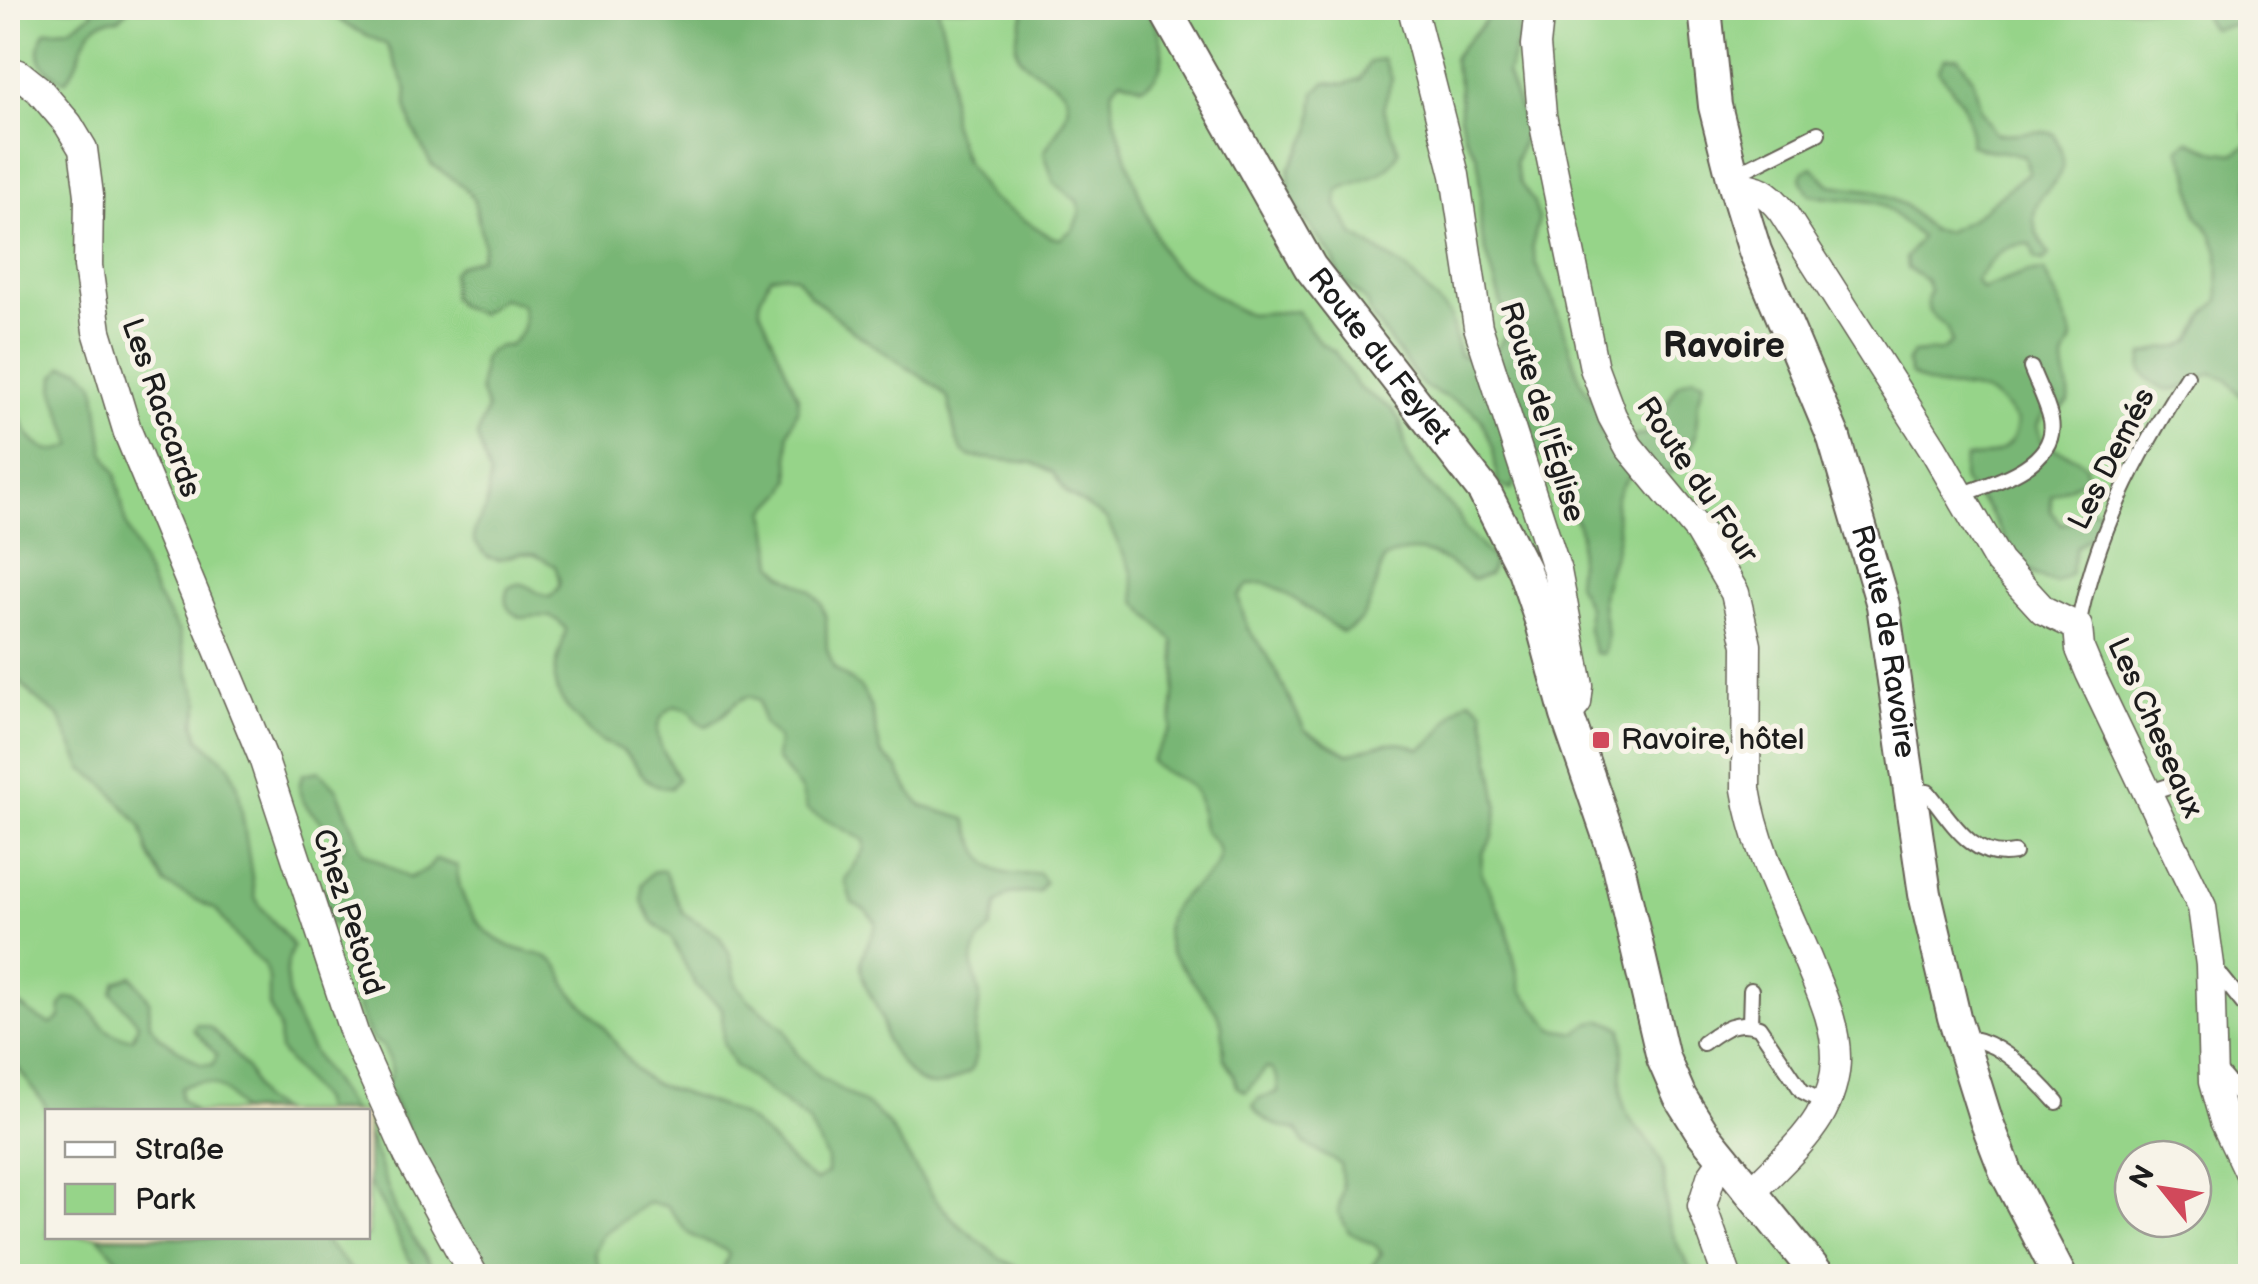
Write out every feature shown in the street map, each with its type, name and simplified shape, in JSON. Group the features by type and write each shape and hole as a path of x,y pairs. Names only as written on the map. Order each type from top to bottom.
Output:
{"street":[{"name":"Route du Feylet","path":"1164,8 1310,267 1484,492 1524,570 1568,715"},
{"name":"Route de l'Église","path":"1412,8 1455,174 1478,327 1557,571 1579,686 1577,703 1568,715"},
{"name":"Route du Four","path":"1540,8 1536,45 1542,115 1594,368 1629,448 1698,530 1734,593 1744,626 1746,788 1750,810 1771,872 1829,1011 1836,1061 1825,1103 1810,1130 1752,1192"},
{"name":"Route de Ravoire","path":"1705,8 1715,106 1733,178 1755,251 1834,438 1883,605 1924,894 1961,1038 2006,1172 2060,1276"},
{"name":"Les Raccards","path":"8,70 39,90 68,124 82,149 89,196 88,266 97,332 128,432 180,558"},
{"name":"Les Cheseaux","path":"1733,178 1756,186 1782,211 1999,562 2043,610 2078,627 2080,648 2202,907 2210,975 2211,1070 2224,1121 2249,1170"},
{"name":"Chez Petoud","path":"180,558 262,758 355,1036 408,1155 474,1276"},
{"path":"1568,715 1616,857 1663,1058 1680,1097 1724,1160 1819,1276"},
{"path":"1724,1160 1711,1177 1702,1206 1728,1276"}],"lane":[{"path":"1733,178 1818,133"},
{"path":"1960,495 2020,470 2042,452 2052,425 2031,368"},
{"name":"Les Demés","path":"2078,627 2097,546 2118,496 2187,376"},
{"path":"2147,792 2178,784"},
{"path":"1910,791 1928,792 1978,850 2014,853"},
{"path":"2210,975 2221,976 2250,1012"},
{"path":"1750,1024 1751,990"},
{"path":"1703,1044 1725,1027 1750,1024 1768,1037 1802,1091 1825,1103"},
{"path":"1961,1038 1982,1040 2026,1070 2057,1102"},
{"path":"2211,1070 2219,1069 2250,1108"}],"green space":[{"path":"8,8 2250,8 2250,1276 8,1276"},
{"path":"90,8 129,8 119,19 106,20 89,32 65,81 44,67 39,47 46,31 69,29 93,13"},
{"path":"324,8 938,8 949,56 952,122 965,161 989,197 1060,239 1073,229 1080,212 1077,201 1054,183 1044,152 1064,120 1067,99 1062,90 1019,56 1016,41 1024,8 1144,8 1161,39 1162,62 1158,72 1141,87 1121,79 1112,90 1112,103 1132,175 1167,259 1236,309 1249,314 1297,311 1320,343 1334,351 1359,388 1392,409 1400,421 1408,456 1423,479 1457,512 1465,529 1494,560 1489,575 1473,580 1441,559 1420,551 1384,559 1365,612 1352,628 1342,632 1271,585 1248,585 1238,597 1248,629 1268,656 1305,730 1348,754 1391,743 1420,749 1470,699 1483,709 1498,805 1493,837 1482,854 1481,871 1507,928 1521,990 1553,1029 1577,1033 1598,1021 1622,1028 1624,1107 1659,1159 1668,1220 1695,1276 1364,1276 1381,1254 1376,1246 1349,1232 1338,1212 1343,1189 1340,1164 1305,1144 1297,1130 1272,1123 1257,1112 1253,1106 1259,1098 1278,1092 1277,1079 1266,1068 1246,1092 1237,1087 1224,1059 1222,1025 1216,1011 1171,953 1166,932 1169,915 1177,902 1211,872 1218,862 1218,849 1204,830 1195,792 1151,761 1171,729 1176,671 1173,641 1136,602 1132,572 1106,519 1067,493 1052,472 1033,463 972,457 963,452 956,439 948,398 854,332 811,296 796,277 784,274 770,277 760,299 760,310 798,397 788,434 790,480 766,511 774,564 821,603 826,618 827,649 834,668 861,688 871,707 881,753 897,767 909,791 922,806 966,819 989,865 1008,874 1039,873 1045,882 1038,892 1009,894 997,904 991,928 978,943 972,962 980,997 977,1052 971,1071 936,1086 912,1076 888,1044 862,974 863,955 876,922 852,903 845,880 865,849 864,840 807,810 801,790 776,759 778,739 763,723 759,700 749,696 742,699 706,726 690,710 675,706 665,714 659,722 659,740 678,779 671,788 654,785 624,752 589,731 561,698 555,677 566,629 551,618 521,618 507,606 508,588 525,585 550,597 559,583 555,566 535,555 521,553 498,560 487,557 474,541 474,530 486,509 490,477 477,436 487,409 480,390 483,360 488,352 509,346 518,337 524,323 522,305 502,298 480,314 459,306 452,298 452,273 458,266 480,258 484,246 474,200 463,186 431,164 413,129 406,105 407,89 387,45 348,26"},
{"path":"1491,8 1519,8 1519,37 1507,74 1527,128 1515,163 1520,183 1533,201 1539,219 1532,246 1536,265 1555,305 1581,383 1597,406 1601,431 1616,443 1648,433 1656,426 1677,385 1693,377 1704,381 1696,435 1679,470 1632,474 1618,495 1616,547 1602,594 1607,632 1603,654 1595,653 1588,630 1588,607 1576,583 1581,534 1572,510 1550,487 1548,459 1540,454 1517,462 1518,478 1511,490 1498,484 1493,447 1481,419 1471,409 1423,386 1371,315 1366,301 1340,278 1333,257 1289,198 1289,169 1311,131 1315,92 1326,82 1345,84 1360,79 1370,62 1383,59 1392,78 1383,109 1399,151 1381,172 1338,190 1337,205 1354,235 1406,269 1450,315 1459,355 1475,361 1498,347 1506,334 1505,317 1481,234 1477,156 1465,136 1453,59"},
{"path":"2209,8 2250,8 2250,22 2212,29 2204,18"},
{"path":"1958,57 1973,78 1981,110 1995,133 2054,134 2061,152 2060,174 2041,197 2034,219 2049,255 2043,261 2035,259 2031,244 2011,247 1998,254 1975,280 1982,289 2025,273 2044,271 2071,333 2064,362 2069,402 2060,410 2046,410 2037,425 2041,441 2086,466 2086,478 2051,496 2051,511 2061,524 2075,521 2086,509 2099,510 2104,519 2102,526 2076,547 2070,574 2056,583 2023,565 1986,507 1964,481 1966,458 2001,450 2012,439 2017,421 1990,395 1927,383 1911,375 1907,362 1913,353 1941,351 1951,343 1948,329 1928,308 1930,291 1926,280 1907,268 1906,258 1921,237 1882,205 1809,194 1801,179 1803,172 1812,167 1830,185 1875,191 1905,205 1931,230 1946,232 1970,220 2029,172 2025,156 1970,145 1966,113 1938,70 1945,58"},
{"path":"2250,91 2250,407 2227,379 2212,373 2182,388 2166,390 2141,369 2143,355 2180,347 2192,340 2205,314 2219,301 2218,251 2197,215 2189,172 2179,148 2189,141 2234,154 2249,143 2243,112 2249,105"},
{"path":"64,366 81,369 95,384 104,452 116,473 126,524 156,595 179,632 200,702 195,722 199,738 229,765 238,787 255,897 293,947 287,989 293,1011 351,1109 323,1109 320,1099 280,1051 279,1028 269,1006 269,979 264,965 216,910 165,884 149,854 141,826 104,784 83,769 59,716 35,698 8,668 8,387 29,435 46,449 58,450 73,445 54,391 55,376"},
{"path":"319,771 337,789 363,852 409,878 427,870 436,859 457,866 467,905 483,928 505,944 556,963 569,989 645,1077 740,1115 816,1181 827,1173 827,1159 808,1121 734,1065 723,1042 722,1008 696,986 671,937 652,921 642,901 642,884 652,872 664,870 683,913 719,936 730,955 737,985 785,1029 797,1054 820,1077 870,1107 888,1124 935,1199 957,1223 1001,1259 1035,1276 720,1276 729,1254 690,1234 667,1206 647,1203 603,1234 594,1251 602,1276 479,1276 386,1086 392,1071 389,1059 364,1023 342,957 345,934 337,924 325,920 319,909 344,845 312,813 301,795 303,774"},
{"path":"132,976 149,1000 150,1024 160,1037 200,1064 213,1065 217,1055 193,1029 196,1024 210,1027 247,1069 261,1100 277,1109 239,1109 223,1089 200,1082 181,1088 181,1099 193,1109 46,1109 8,1054 8,999 51,1024 60,1018 66,998 77,1000 110,1032 133,1038 138,1023 112,993 116,982"},
{"path":"370,1139 397,1213 438,1276 423,1276 407,1256 370,1184"},
{"path":"100,1239 323,1239 357,1276 133,1276"}],"place":[{"name":"Ravoire, hôtel","path":"1601,740"}],"district":[{"name":"Ravoire","path":"1724,346"}]}
